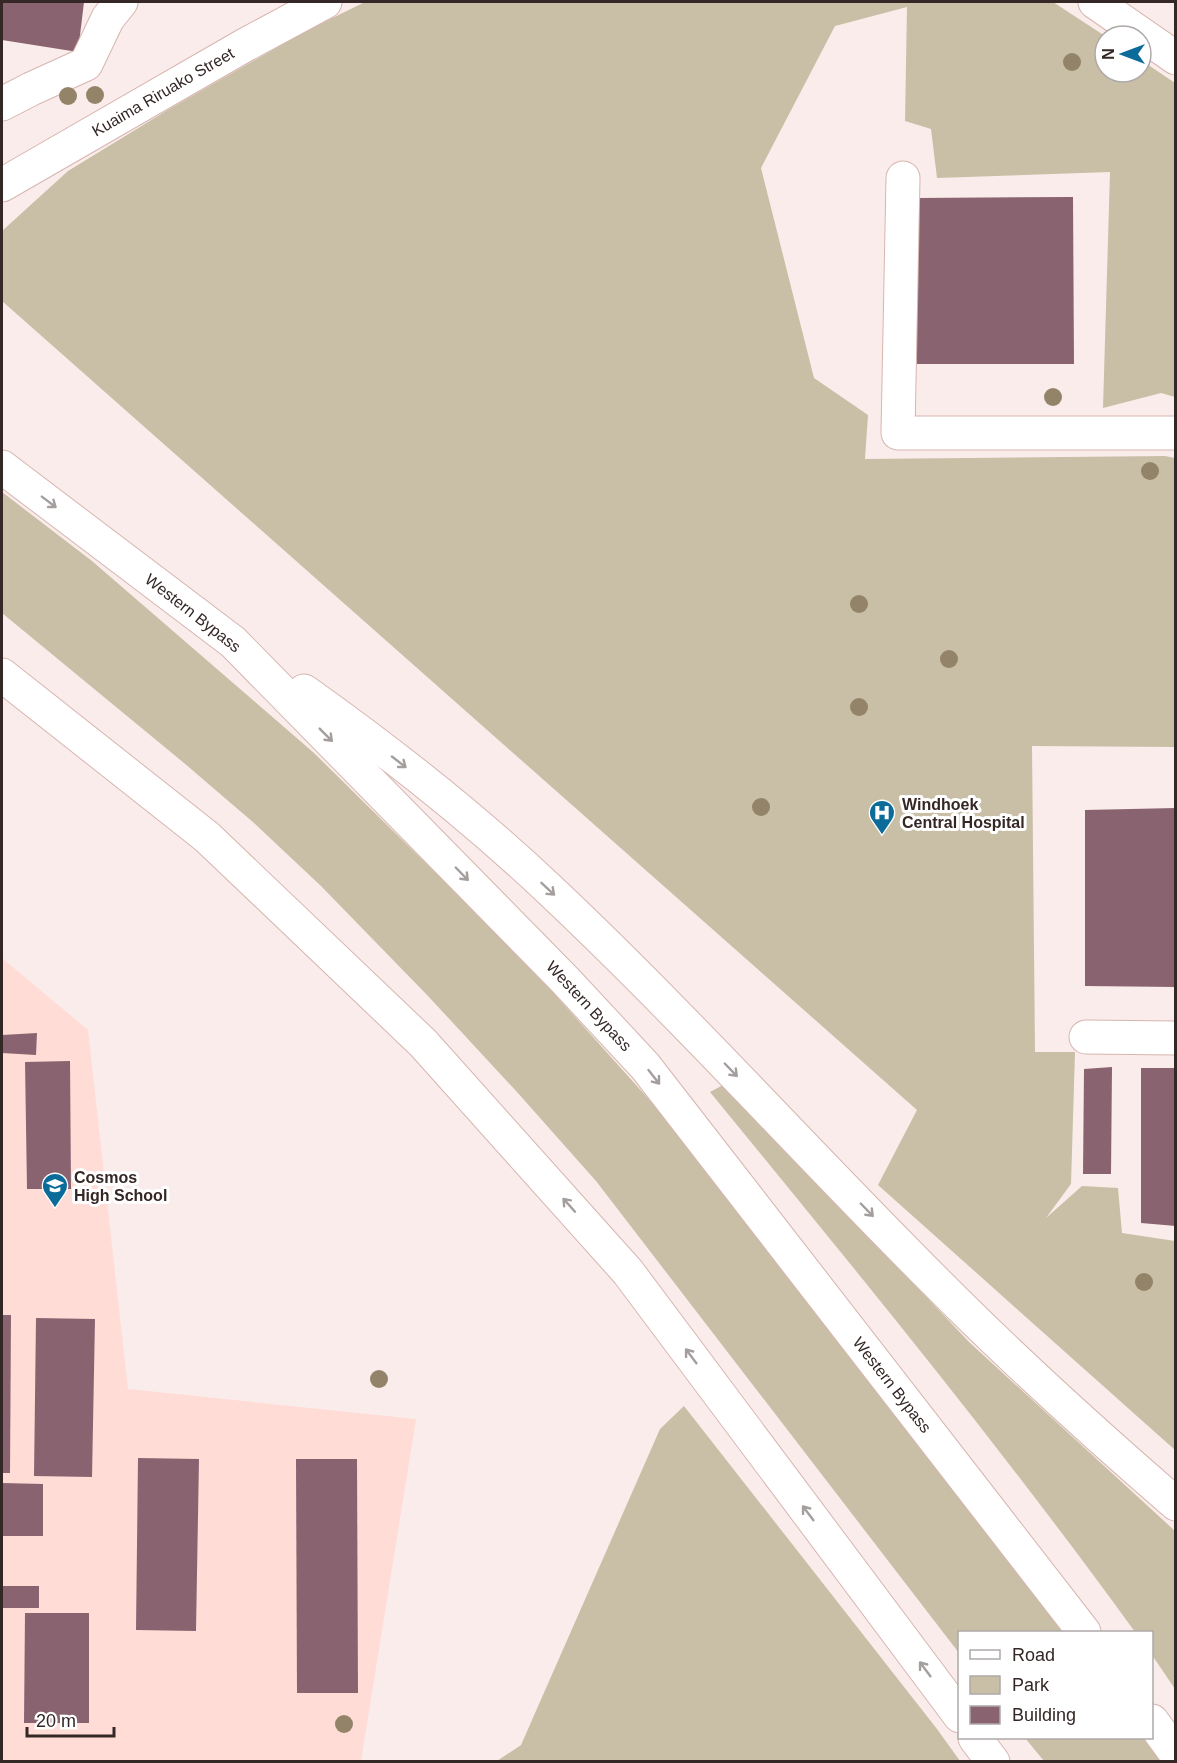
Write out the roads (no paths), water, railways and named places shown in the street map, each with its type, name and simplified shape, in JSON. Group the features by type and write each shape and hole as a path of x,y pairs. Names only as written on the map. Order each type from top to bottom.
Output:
{"main road":[{"path":"2,105 86,64 108,18 121,2"},
{"name":"Kuaima Riruako Street","path":"2,185 325,2"},
{"path":"1095,2 1176,58"},
{"path":"903,178 898,433 1176,433"},
{"name":"Western Bypass","path":"2,468 233,642 565,980 645,1066 1083,1631"},
{"path":"233,642 355,727 445,799 549,889 672,1009 960,1306 1103,1441 1176,1504"},
{"path":"2,675 207,837 423,1043 628,1272 958,1713"},
{"path":"1086,1037 1176,1038"},
{"path":"1153,1722 1176,1754"},
{"path":"976,1739 993,1761"}],"place":[{"name":"Windhoek Central Hospital","path":"882,836"},
{"name":"Cosmos High School","path":"55,1209"}]}
